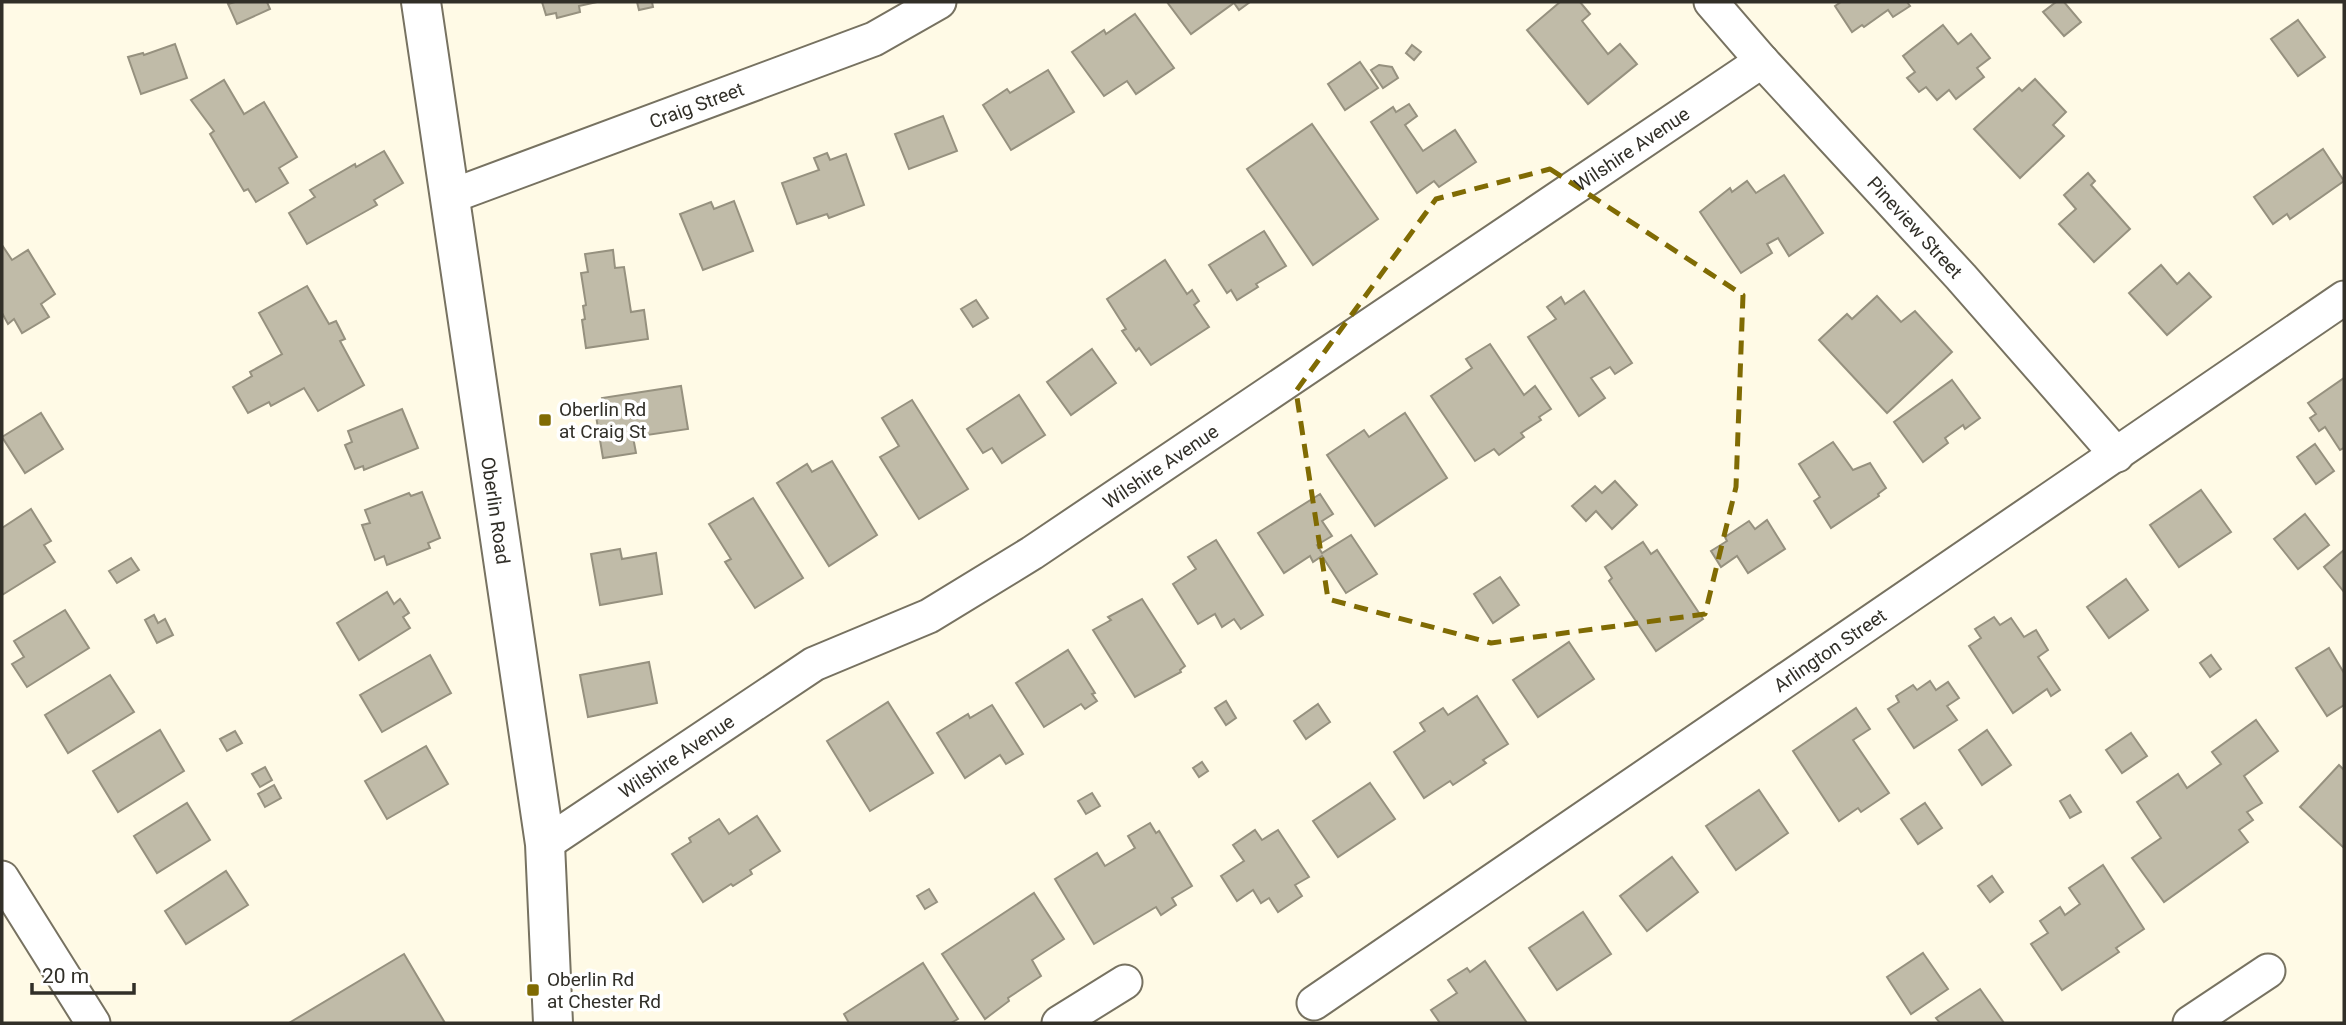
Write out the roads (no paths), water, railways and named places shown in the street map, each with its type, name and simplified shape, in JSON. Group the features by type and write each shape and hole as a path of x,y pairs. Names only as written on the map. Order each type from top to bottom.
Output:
{"main road":[{"name":"Oberlin Road","path":"421,2 545,844 553,1023"}],"street":[{"name":"Craig Street","path":"449,197 874,39 939,2"},
{"name":"Pineview Street","path":"1711,2 1961,277 2117,455"},
{"name":"Wilshire Avenue","path":"545,844 814,664 929,616 1032,553 1762,61"},
{"name":"Arlington Street","path":"1314,1003 2344,298"},
{"path":"2,878 93,1023"},
{"path":"2190,1023 2268,971"},
{"path":"1059,1023 1125,982"}],"place":[{"name":"Oberlin Rd at Craig St","path":"545,420"},
{"name":"Oberlin Rd at Chester Rd","path":"533,990"}]}
